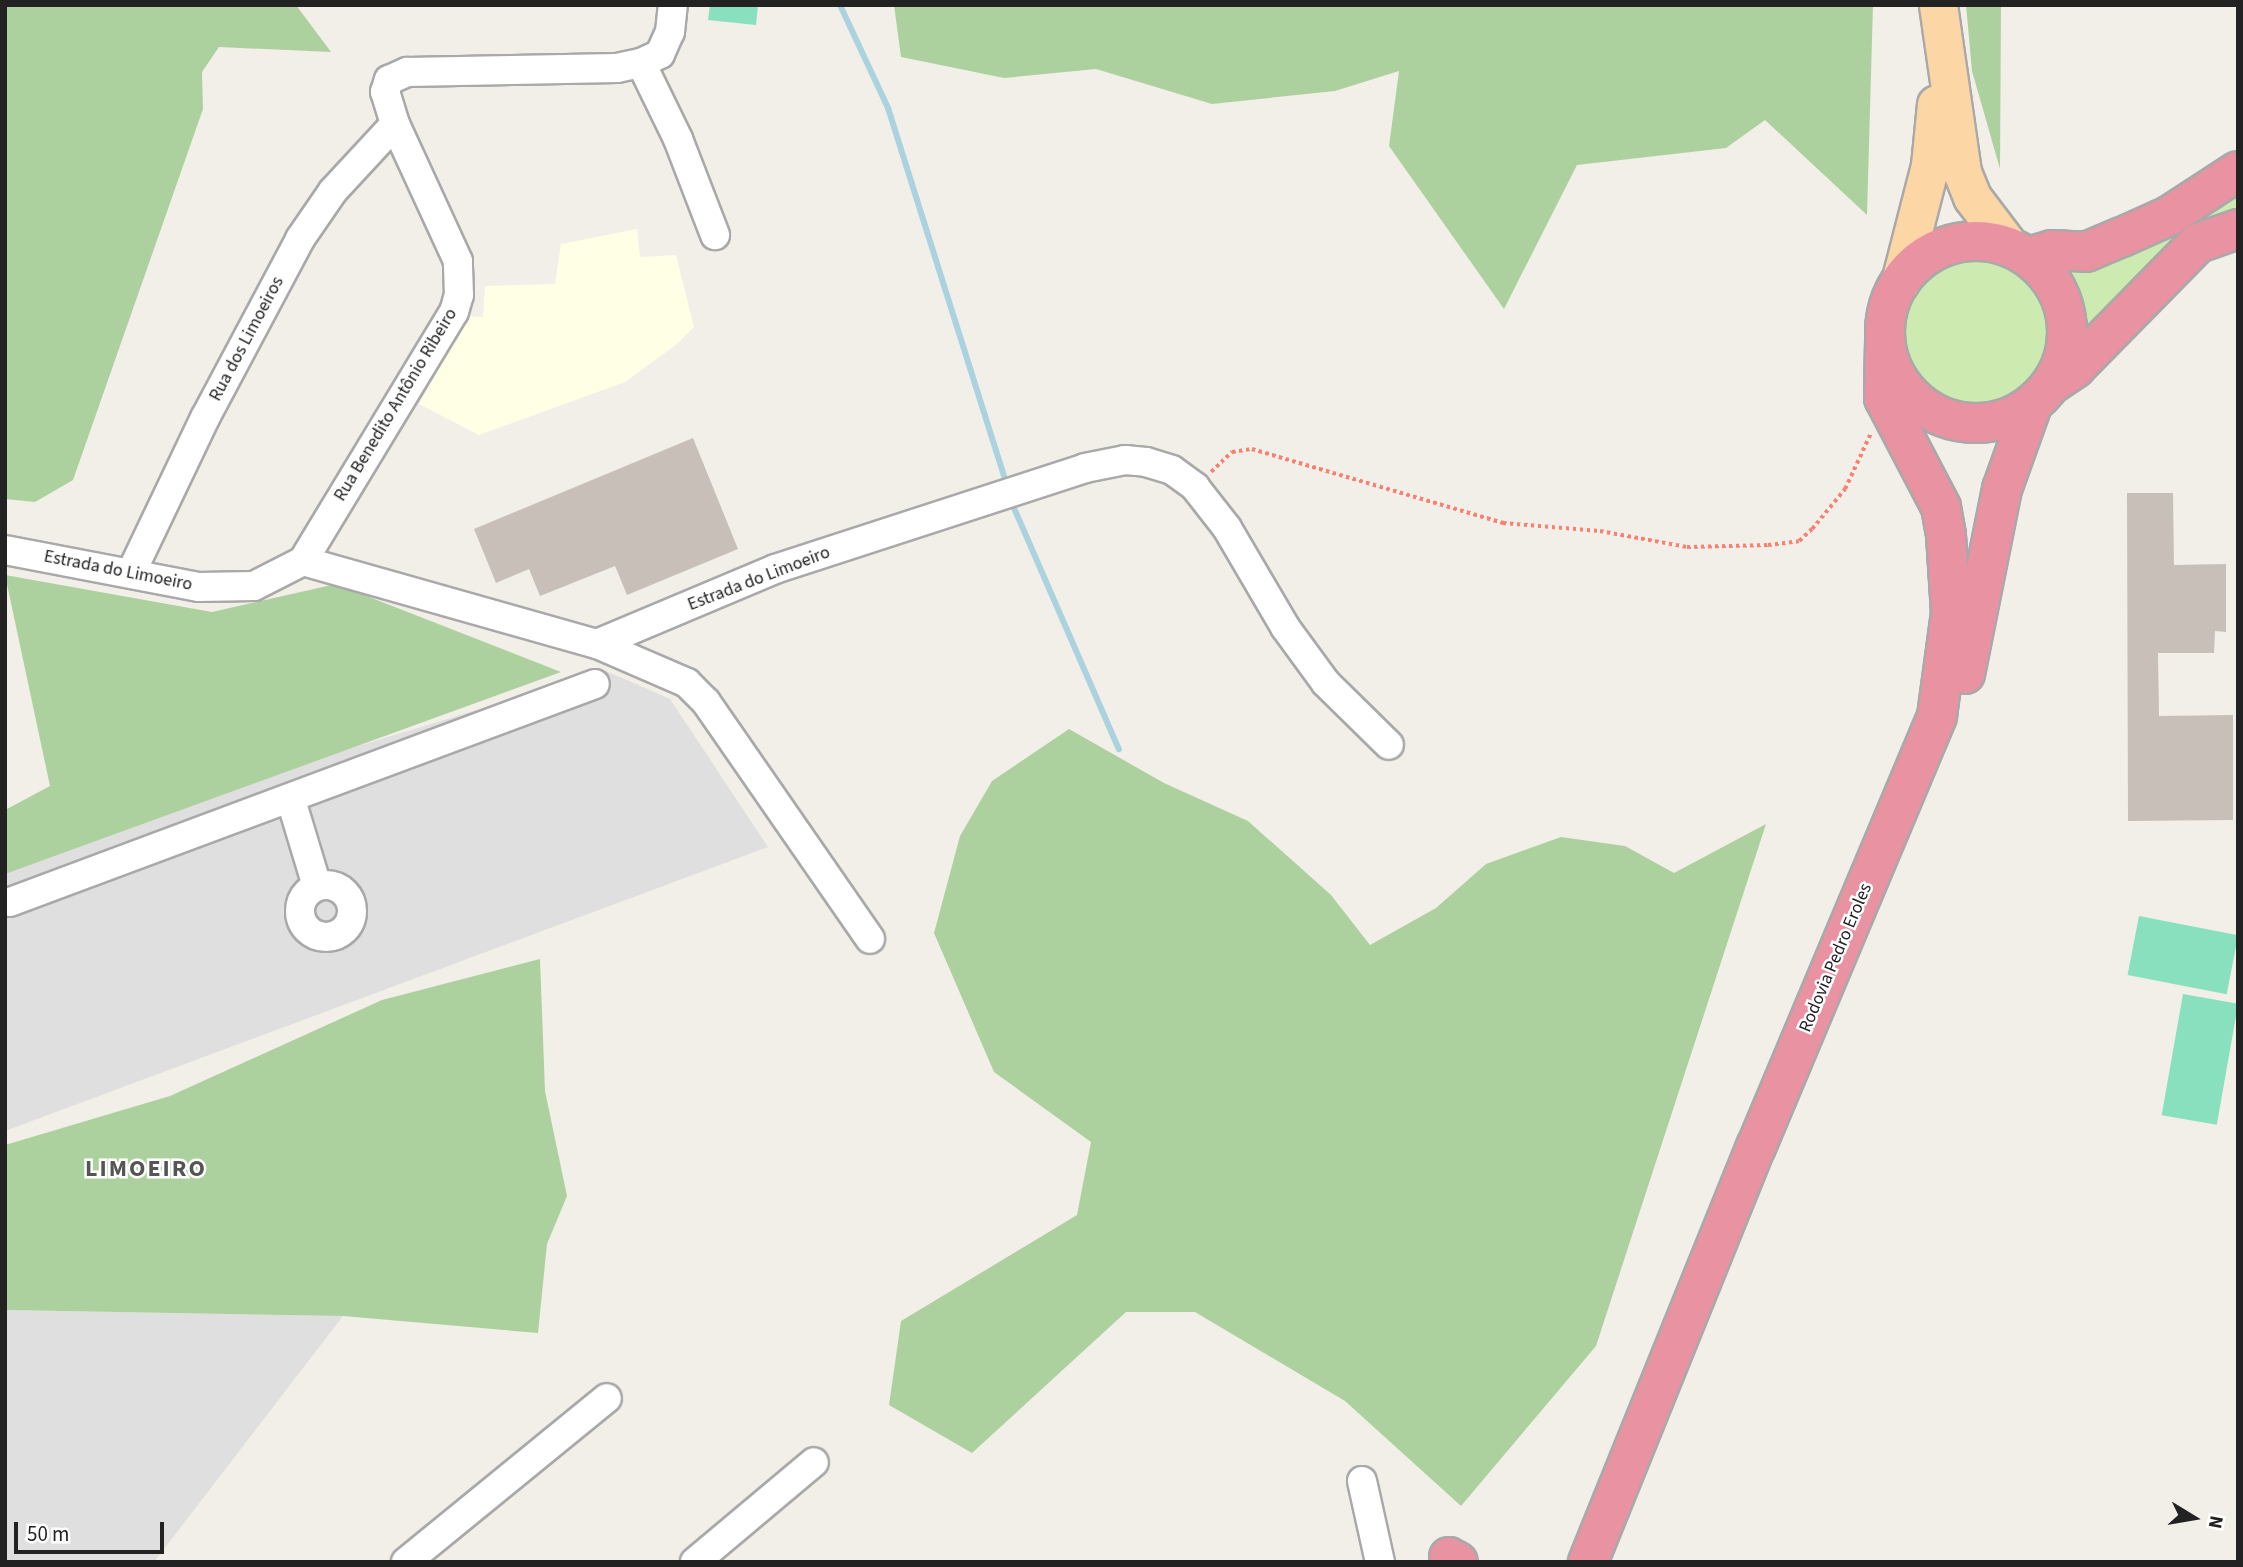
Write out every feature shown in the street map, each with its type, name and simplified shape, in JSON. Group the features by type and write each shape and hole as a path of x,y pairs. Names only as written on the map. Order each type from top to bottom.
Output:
{"highway":[{"path":"2019,252 2086,251 2169,216 2238,171"},
{"path":"2041,396 2075,369 2198,243 2238,229"},
{"name":"Rodovia Pedro Eroles","path":"1588,1562 1756,1147 1937,716 1951,612 1946,535 1941,508 1884,398 1887,310 1900,282 1916,263 1949,245 1985,241 2019,252 2046,273 2066,316 2062,363 2041,396 2002,489 1973,641 1933,769 1612,1562"},
{"name":"Rodovia Pedro Eroles","path":"1885,341 1891,367 1905,390 1925,408 1949,420 1988,422 2041,396"}],"main road":[{"name":"Rodovia Pedro Eroles","path":"1938,5 1962,172 1972,197 2019,252"},
{"name":"Rodovia Pedro Eroles","path":"1900,282 1930,165 1942,47"}],"street":[{"path":"673,5 670,32 660,54 641,63 678,139 715,235"},
{"name":"Rua Benedito Antônio Ribeiro","path":"303,561 454,312 459,295 458,261 395,124 385,92 395,75 617,68 641,63"},
{"name":"Rua dos Limoeiros","path":"131,573 205,418 300,239 333,191 395,124"},
{"name":"Estrada do Limoeiro","path":"597,644 775,569 1085,468 1125,460 1146,462 1172,470 1195,487 1227,528 1285,627 1326,683 1389,745"},
{"name":"Estrada do Limoeiro","path":"5,550 199,587 254,586 303,561"},
{"path":"303,561 597,644 687,683 706,702 870,939"},
{"path":"10,902 291,800 595,684"},
{"path":"291,800 317,886"},
{"path":"406,1562 607,1398"},
{"path":"695,1562 814,1462"},
{"path":"1362,1481 1380,1562"}],"path":[{"path":"1195,487 1232,452 1252,449 1503,523 1600,531 1687,547 1768,545 1798,541 1833,506 1861,458 1884,398"}],"shaded area":[{"path":"637,229 640,257 676,255 694,327 677,344 625,382 479,435 419,404 468,316 483,317 485,286 555,284 561,244"},
{"path":"606,671 670,699 768,847 5,1131 5,853"},
{"path":"5,1310 343,1316 154,1562 5,1562"}],"green space":[{"path":"5,5 296,5 331,52 219,47 202,72 203,109 73,480 35,502 5,499"},
{"path":"710,5 758,5 756,25 708,20"},
{"path":"894,5 1873,5 1867,215 1765,120 1726,148 1577,165 1504,309 1389,146 1399,71 1335,91 1212,104 1096,69 1004,78 901,57"},
{"path":"1966,5 2001,5 2000,169 1972,71"},
{"path":"2238,187 2238,216 2083,343 2079,300 2060,263"},
{"path":"1976,258 2005,264 2029,280 2045,304 2051,333 2045,362 2029,386 2005,402 1976,408 1947,402 1923,386 1907,362 1901,333 1907,304 1923,280 1947,264"},
{"path":"5,575 212,612 336,584 561,672 5,874 5,810 50,786"},
{"path":"1069,729 1164,783 1248,821 1331,895 1370,945 1436,908 1486,864 1561,837 1625,846 1674,873 1766,824 1596,1346 1461,1506 1345,1401 1195,1312 1126,1312 972,1453 889,1405 901,1321 1077,1215 1091,1142 994,1072 934,933 960,836 992,781"},
{"path":"2139,916 2238,935 2227,994 2128,975"},
{"path":"540,959 545,1091 567,1196 547,1244 538,1333 343,1316 5,1310 5,1145 170,1096 382,1000"},
{"path":"2183,994 2238,1004 2217,1125 2162,1115"}],"building":[{"path":"693,438 738,549 627,595 615,566 540,596 529,569 496,583 474,529"},
{"path":"2127,493 2173,493 2174,565 2226,564 2226,632 2215,631 2214,653 2158,653 2159,716 2233,715 2233,820 2128,821"}],"waterway":[{"path":"840,5 888,108 1004,477"},
{"path":"1014,508 1119,749"}],"district":[{"name":"LIMOEIRO","path":"146,1169"}]}
